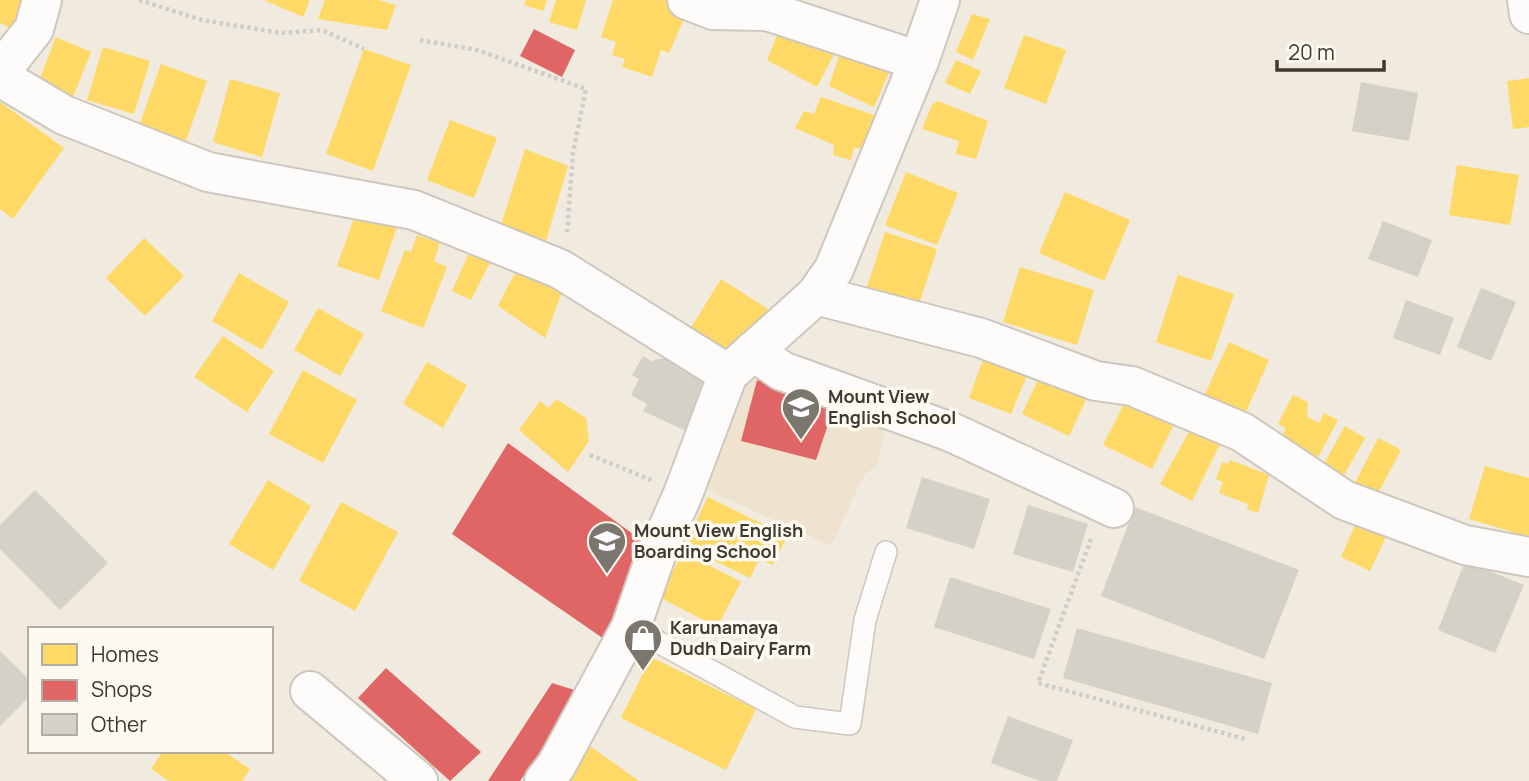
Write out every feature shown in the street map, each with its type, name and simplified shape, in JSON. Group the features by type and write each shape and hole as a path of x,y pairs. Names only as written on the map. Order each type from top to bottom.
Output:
{"street":[{"path":"42,0 34,29 0,75 64,115 208,172 414,209 560,269 740,362 782,371 951,432 1114,508"},
{"path":"687,0 713,10 767,11 919,61"},
{"path":"544,781 556,766 631,627 656,555 740,362 816,295 834,269 919,61 940,0"},
{"path":"1527,0 1529,15"},
{"path":"816,295 981,338 1096,381 1132,386 1242,432 1344,500 1465,545 1529,557"},
{"path":"310,691 418,781"}],"lane":[{"path":"631,627 794,718 850,724 865,620 886,552"}],"path":[{"path":"139,0 202,20 282,33 322,30 363,49"},
{"path":"420,40 477,50 586,89 573,153 570,218 560,269"},
{"path":"590,455 684,494"},
{"path":"1114,508 1096,525 1038,683 1245,739"}],"shaded area":[{"name":"Mount View English School","path":"750,370 888,417 877,465 864,475 831,546 699,486"}],"building: Homes":[{"path":"0,0 36,0 20,33 0,23"},
{"path":"264,0 310,0 303,17"},
{"path":"325,0 378,0 396,5 387,30 318,19"},
{"path":"526,0 547,0 543,11 524,5"},
{"path":"556,0 586,0 577,30 549,22"},
{"path":"613,0 678,0 690,5 669,53 661,50 652,77 622,67 625,59 612,55 616,42 601,37"},
{"path":"972,14 990,19 973,60 956,52"},
{"path":"782,24 836,50 817,87 767,60"},
{"path":"1024,35 1066,50 1046,104 1004,88"},
{"path":"56,37 91,52 73,97 38,83"},
{"path":"844,42 894,61 874,107 829,86"},
{"path":"103,47 150,61 134,114 87,100"},
{"path":"364,49 411,65 373,171 326,154"},
{"path":"956,60 981,71 970,94 945,83"},
{"path":"161,64 207,81 184,146 138,129"},
{"path":"1529,78 1529,127 1513,129 1507,81"},
{"path":"230,79 280,93 262,157 213,142"},
{"path":"821,97 877,116 865,150 854,147 851,160 833,155 834,145 795,128 804,111 814,114"},
{"path":"938,101 988,121 976,159 956,154 959,141 922,129 932,105"},
{"path":"0,102 64,148 13,219 0,209"},
{"path":"450,120 497,138 474,198 427,180"},
{"path":"525,149 568,166 545,244 501,225"},
{"path":"1457,165 1519,175 1510,225 1449,215"},
{"path":"906,172 958,193 937,245 885,225"},
{"path":"1065,192 1130,220 1104,281 1039,253"},
{"path":"359,204 402,212 379,280 337,266"},
{"path":"885,232 937,249 919,304 867,287"},
{"path":"417,235 440,243 434,261 447,267 423,328 381,311 405,250 411,252"},
{"path":"144,238 184,276 145,316 106,278"},
{"path":"473,244 495,253 471,300 452,291"},
{"path":"520,263 567,279 545,338 498,306"},
{"path":"1020,267 1094,290 1077,345 1003,322"},
{"path":"239,273 289,302 262,350 212,321"},
{"path":"1178,275 1234,294 1211,361 1156,342"},
{"path":"721,279 768,309 736,361 689,331"},
{"path":"318,308 364,334 340,376 294,350"},
{"path":"223,336 274,371 247,412 194,377"},
{"path":"1229,342 1269,360 1245,414 1204,396"},
{"path":"988,346 1032,363 1011,414 969,398"},
{"path":"427,362 467,385 443,428 403,404"},
{"path":"1043,369 1090,391 1069,436 1022,414"},
{"path":"303,370 357,400 323,463 269,434"},
{"path":"1130,392 1178,416 1152,469 1103,445"},
{"path":"1293,395 1308,402 1307,417 1319,423 1324,413 1338,420 1317,459 1280,439 1286,428 1278,424"},
{"path":"556,399 586,418 589,441 568,472 519,430 540,401 549,408"},
{"path":"1196,419 1225,434 1192,501 1160,484"},
{"path":"1345,426 1365,438 1340,482 1320,471"},
{"path":"1378,438 1401,450 1377,495 1355,483"},
{"path":"1230,460 1269,475 1258,513 1247,509 1248,504 1219,493 1223,482 1216,479 1222,462 1228,464"},
{"path":"1485,466 1529,478 1529,537 1469,519"},
{"path":"268,480 311,506 273,570 229,544"},
{"path":"708,497 787,536 773,565 759,559 750,578 684,546"},
{"path":"341,502 398,532 355,611 299,581"},
{"path":"1359,516 1389,530 1370,571 1341,557"},
{"path":"683,552 741,582 717,627 659,597"},
{"path":"651,657 756,709 726,770 621,718"},
{"path":"584,742 639,781 559,781"},
{"path":"162,753 226,753 250,769 242,781 169,781 151,769"}],"building: Shops":[{"path":"534,29 575,50 562,77 520,56"},
{"path":"757,380 837,398 816,460 741,441"},
{"path":"508,443 644,542 604,639 452,534"},
{"path":"386,668 481,752 450,781 358,698"},
{"path":"552,683 581,692 520,781 488,781"}],"building: Other":[{"path":"1361,82 1418,93 1409,141 1352,131"},
{"path":"1383,221 1432,240 1418,277 1368,259"},
{"path":"1481,288 1516,302 1491,361 1457,347"},
{"path":"1406,300 1454,318 1440,355 1393,338"},
{"path":"684,353 718,376 684,430 643,411 647,404 631,395 639,379 632,375 643,356 651,361"},
{"path":"922,477 990,499 974,549 906,528"},
{"path":"35,490 108,563 60,610 0,549 0,525"},
{"path":"1028,505 1088,524 1073,572 1013,554"},
{"path":"1135,507 1299,570 1264,659 1101,596"},
{"path":"1465,561 1524,585 1495,653 1438,630"},
{"path":"950,577 1051,609 1034,659 934,627"},
{"path":"1077,628 1272,683 1258,734 1063,678"},
{"path":"0,651 28,678 28,698 0,726"},
{"path":"1008,716 1073,740 1057,781 1040,781 991,763"}],"place":[{"name":"Mount View English School","path":"801,441"},
{"name":"Mount View English Boarding School","path":"607,575"},
{"name":"Karunamaya Dudh Dairy Farm","path":"643,672"}]}
